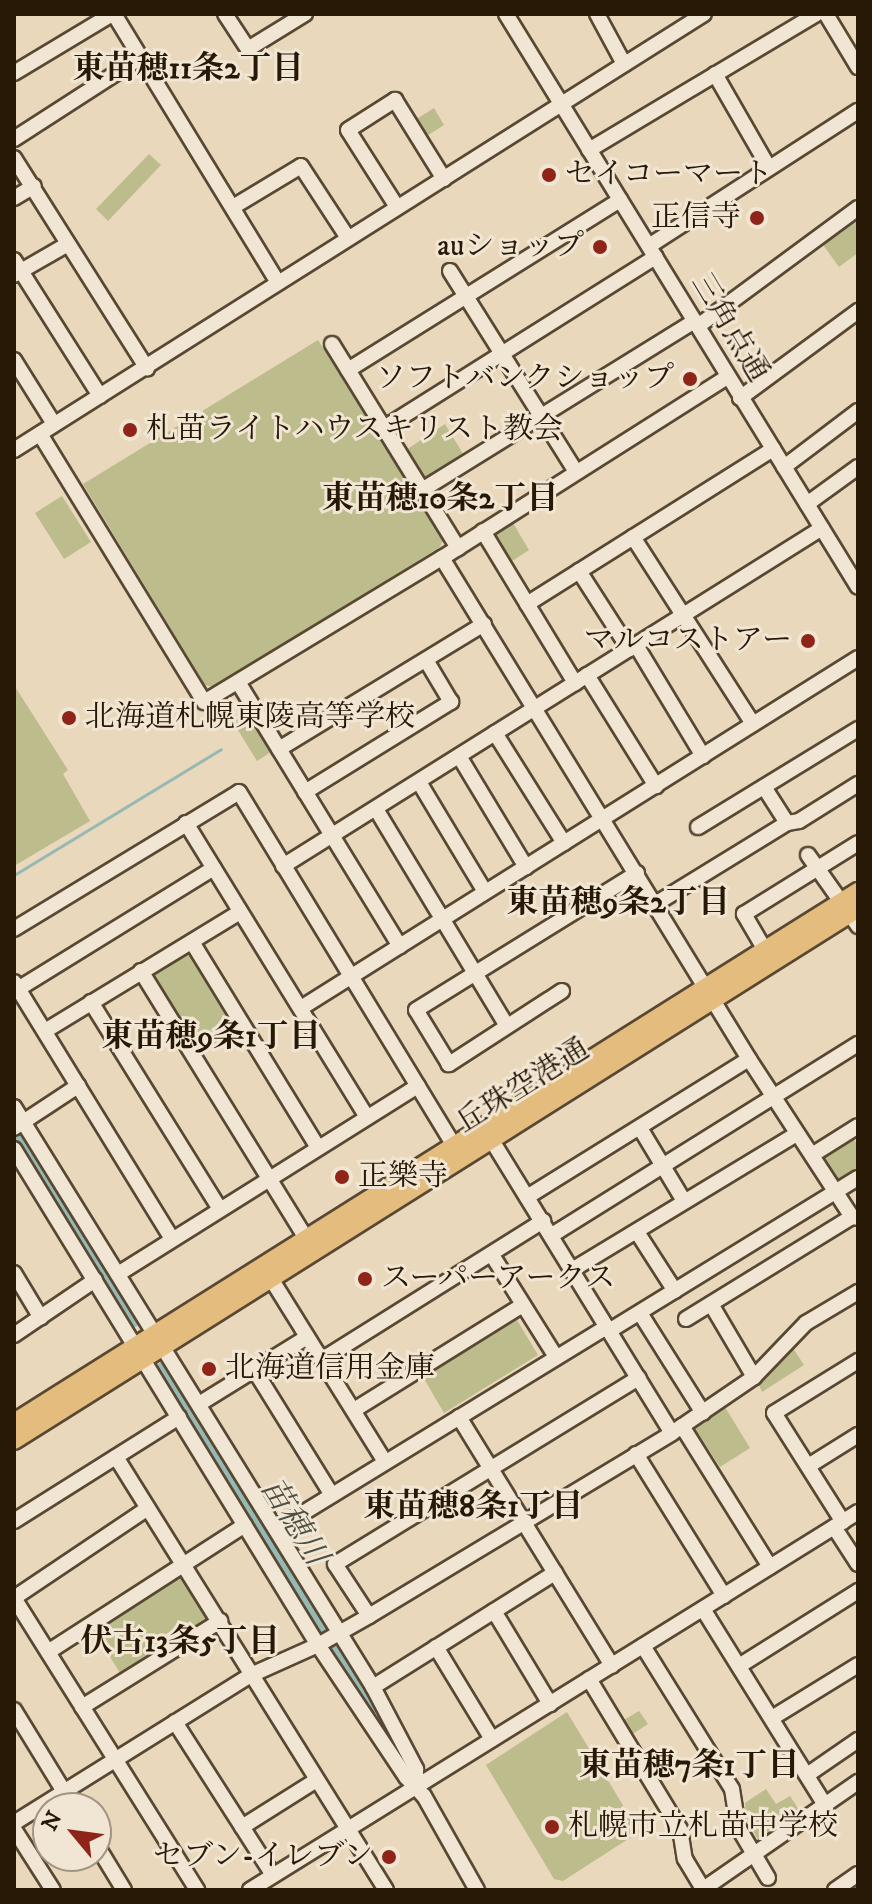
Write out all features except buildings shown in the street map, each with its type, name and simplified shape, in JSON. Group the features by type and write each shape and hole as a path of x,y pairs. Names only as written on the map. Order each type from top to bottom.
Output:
{"main road":[{"name":"丘珠空港通","path":"14,1423 270,1277 459,1152 710,993 851,913 858,892"},
{"name":"丘珠空港通","path":"159,1339 305,1237 459,1152 491,1139 710,993 765,950 851,913"},
{"name":"丘珠空港通","path":"14,1440 138,1352"}],"street":[{"path":"14,73 113,14 278,283"},
{"path":"225,14 248,49 305,14"},
{"name":"三角点通","path":"506,14 858,587"},
{"path":"597,14 624,64"},
{"path":"671,14 679,29"},
{"path":"14,450 704,14"},
{"path":"589,150 816,14"},
{"path":"826,14 858,67"},
{"path":"14,139 141,57"},
{"path":"715,74 769,168"},
{"path":"397,207 348,130 395,100 444,179"},
{"path":"384,428 503,354 769,168 858,111"},
{"path":"14,158 147,368"},
{"path":"233,207 301,166 348,238"},
{"path":"14,198 34,186"},
{"path":"348,370 620,200"},
{"path":"422,490 696,324 858,208"},
{"path":"68,244 16,269 100,396"},
{"path":"450,271 576,472"},
{"path":"740,398 858,311"},
{"path":"332,344 458,548"},
{"path":"14,360 54,424"},
{"path":"40,434 204,702 442,558 727,377"},
{"path":"784,467 858,411"},
{"path":"527,604 773,449"},
{"path":"807,504 858,467"},
{"path":"283,866 822,528"},
{"path":"483,531 527,604 656,786"},
{"path":"633,537 753,724"},
{"path":"442,558 657,903 749,1059 855,1218 686,1319"},
{"path":"579,571 633,647 703,756"},
{"path":"279,749 484,624"},
{"path":"301,1008 858,658"},
{"path":"305,792 451,702 426,660"},
{"path":"238,682 400,946"},
{"path":"698,827 858,729"},
{"path":"495,733 564,843"},
{"path":"459,756 526,867"},
{"path":"419,782 485,892"},
{"path":"657,903 787,823 799,821 858,784"},
{"path":"764,787 787,823"},
{"path":"14,929 239,792 459,1152"},
{"path":"376,809 507,1026"},
{"path":"186,823 367,1117"},
{"path":"765,950 744,914 858,843"},
{"path":"808,855 851,913"},
{"path":"172,1239 16,986 214,868"},
{"path":"562,991 449,1064 416,1010 637,873"},
{"path":"45,1031 240,912"},
{"path":"192,942 318,1148"},
{"path":"141,971 305,1237"},
{"path":"91,1002 220,1209"},
{"path":"552,1235 858,1044"},
{"path":"527,1197 749,1059"},
{"path":"18,1125 78,1086"},
{"path":"118,1274 418,1086"},
{"path":"14,1107 18,1125 118,1274 277,1529 330,1639 406,1777 416,1785 477,1890"},
{"path":"812,1155 858,1126"},
{"path":"640,1128 684,1201"},
{"path":"572,1270 797,1134"},
{"path":"491,1139 638,1378 677,1429 770,1567"},
{"path":"14,1149 245,1525 330,1639 373,1687 416,1769 416,1785"},
{"path":"277,1529 556,1357 640,1313 858,1178"},
{"path":"323,1359 543,1221"},
{"path":"637,1232 675,1291"},
{"path":"492,1255 556,1357"},
{"path":"14,1273 41,1318"},
{"path":"270,1277 385,1462"},
{"path":"14,1335 95,1280"},
{"path":"14,1710 64,1792 251,1675 330,1639 703,1413 754,1377 806,1323 858,1292"},
{"path":"711,1304 754,1377"},
{"path":"354,1410 523,1305"},
{"path":"640,1313 703,1413"},
{"path":"199,1404 307,1337"},
{"path":"858,1361 774,1413 810,1465 858,1564"},
{"path":"255,1371 332,1495"},
{"path":"369,1616 335,1564 638,1378"},
{"path":"14,1521 179,1417"},
{"path":"459,1417 612,1666"},
{"path":"810,1465 858,1435"},
{"path":"636,1454 724,1596"},
{"path":"116,1457 385,1890"},
{"path":"148,1508 14,1598 197,1890"},
{"path":"250,1890 858,1512"},
{"path":"48,1652 245,1525"},
{"path":"373,1687 555,1573"},
{"path":"739,1666 858,1591"},
{"path":"703,1609 825,1805"},
{"path":"494,1611 550,1704"},
{"path":"82,1707 220,1621"},
{"path":"643,1646 732,1789 738,1827 768,1878"},
{"path":"436,1647 492,1739"},
{"path":"772,1718 858,1665"},
{"path":"589,1679 680,1829 685,1859 702,1890 858,1782"},
{"path":"175,1722 273,1875"},
{"path":"807,1775 858,1740"},
{"path":"242,1827 315,1781"},
{"path":"32,1814 14,1826 53,1890"},
{"path":"112,1870 124,1890"},
{"path":"835,1890 858,1874"}],"shaded area":[{"path":"434,108 444,125 425,137 415,120"},
{"path":"149,154 161,165 108,221 96,209"},
{"path":"858,215 858,253 839,267 821,242"},
{"path":"318,340 443,540 440,547 213,687 205,685 83,484"},
{"path":"445,424 465,457 425,482 406,450"},
{"path":"62,496 91,542 64,559 35,513"},
{"path":"513,523 529,550 509,563 493,536"},
{"path":"14,685 68,770 63,774 90,821 14,866"},
{"path":"249,712 274,750 257,761 233,722"},
{"path":"187,948 238,1029 199,1054 148,973"},
{"path":"853,1138 858,1145 858,1170 840,1182 823,1157"},
{"path":"517,1320 538,1355 444,1413 423,1377"},
{"path":"793,1348 804,1365 762,1392 758,1383"},
{"path":"725,1407 750,1448 720,1467 694,1427"},
{"path":"179,1575 185,1576 210,1616 207,1622 122,1676 93,1630"},
{"path":"639,1711 648,1724 631,1735 622,1721"},
{"path":"567,1712 639,1832 563,1881 554,1879 486,1765"},
{"path":"766,1789 776,1804 790,1796 801,1813 759,1841 747,1821 745,1803"}],"waterway":[{"path":"14,875 221,749"},
{"name":"苗穂川","path":"14,1127 132,1319"},
{"name":"苗穂川","path":"164,1371 371,1705"}],"place":[{"name":"セイコーマート","path":"549,175"},
{"name":"正信寺","path":"757,218"},
{"name":"auショップ","path":"600,247"},
{"name":"ソフトバンクショップ","path":"690,379"},
{"name":"札苗ライトハウスキリスト教会","path":"130,430"},
{"name":"マルコストアー","path":"808,641"},
{"name":"北海道札幌東陵高等学校","path":"69,718"},
{"name":"正樂寺","path":"342,1177"},
{"name":"スーパーアークス","path":"365,1279"},
{"name":"北海道信用金庫","path":"209,1369"},
{"name":"札幌市立札苗中学校","path":"552,1827"},
{"name":"セブン-イレブン","path":"389,1857"}],"district":[{"name":"東苗穂11条2丁目","path":"188,69"},
{"name":"東苗穂10条2丁目","path":"440,499"},
{"name":"東苗穂9条2丁目","path":"618,903"},
{"name":"東苗穂9条1丁目","path":"211,1037"},
{"name":"東苗穂8条1丁目","path":"473,1507"},
{"name":"伏古13条5丁目","path":"180,1642"},
{"name":"東苗穂7条1丁目","path":"689,1766"}]}
